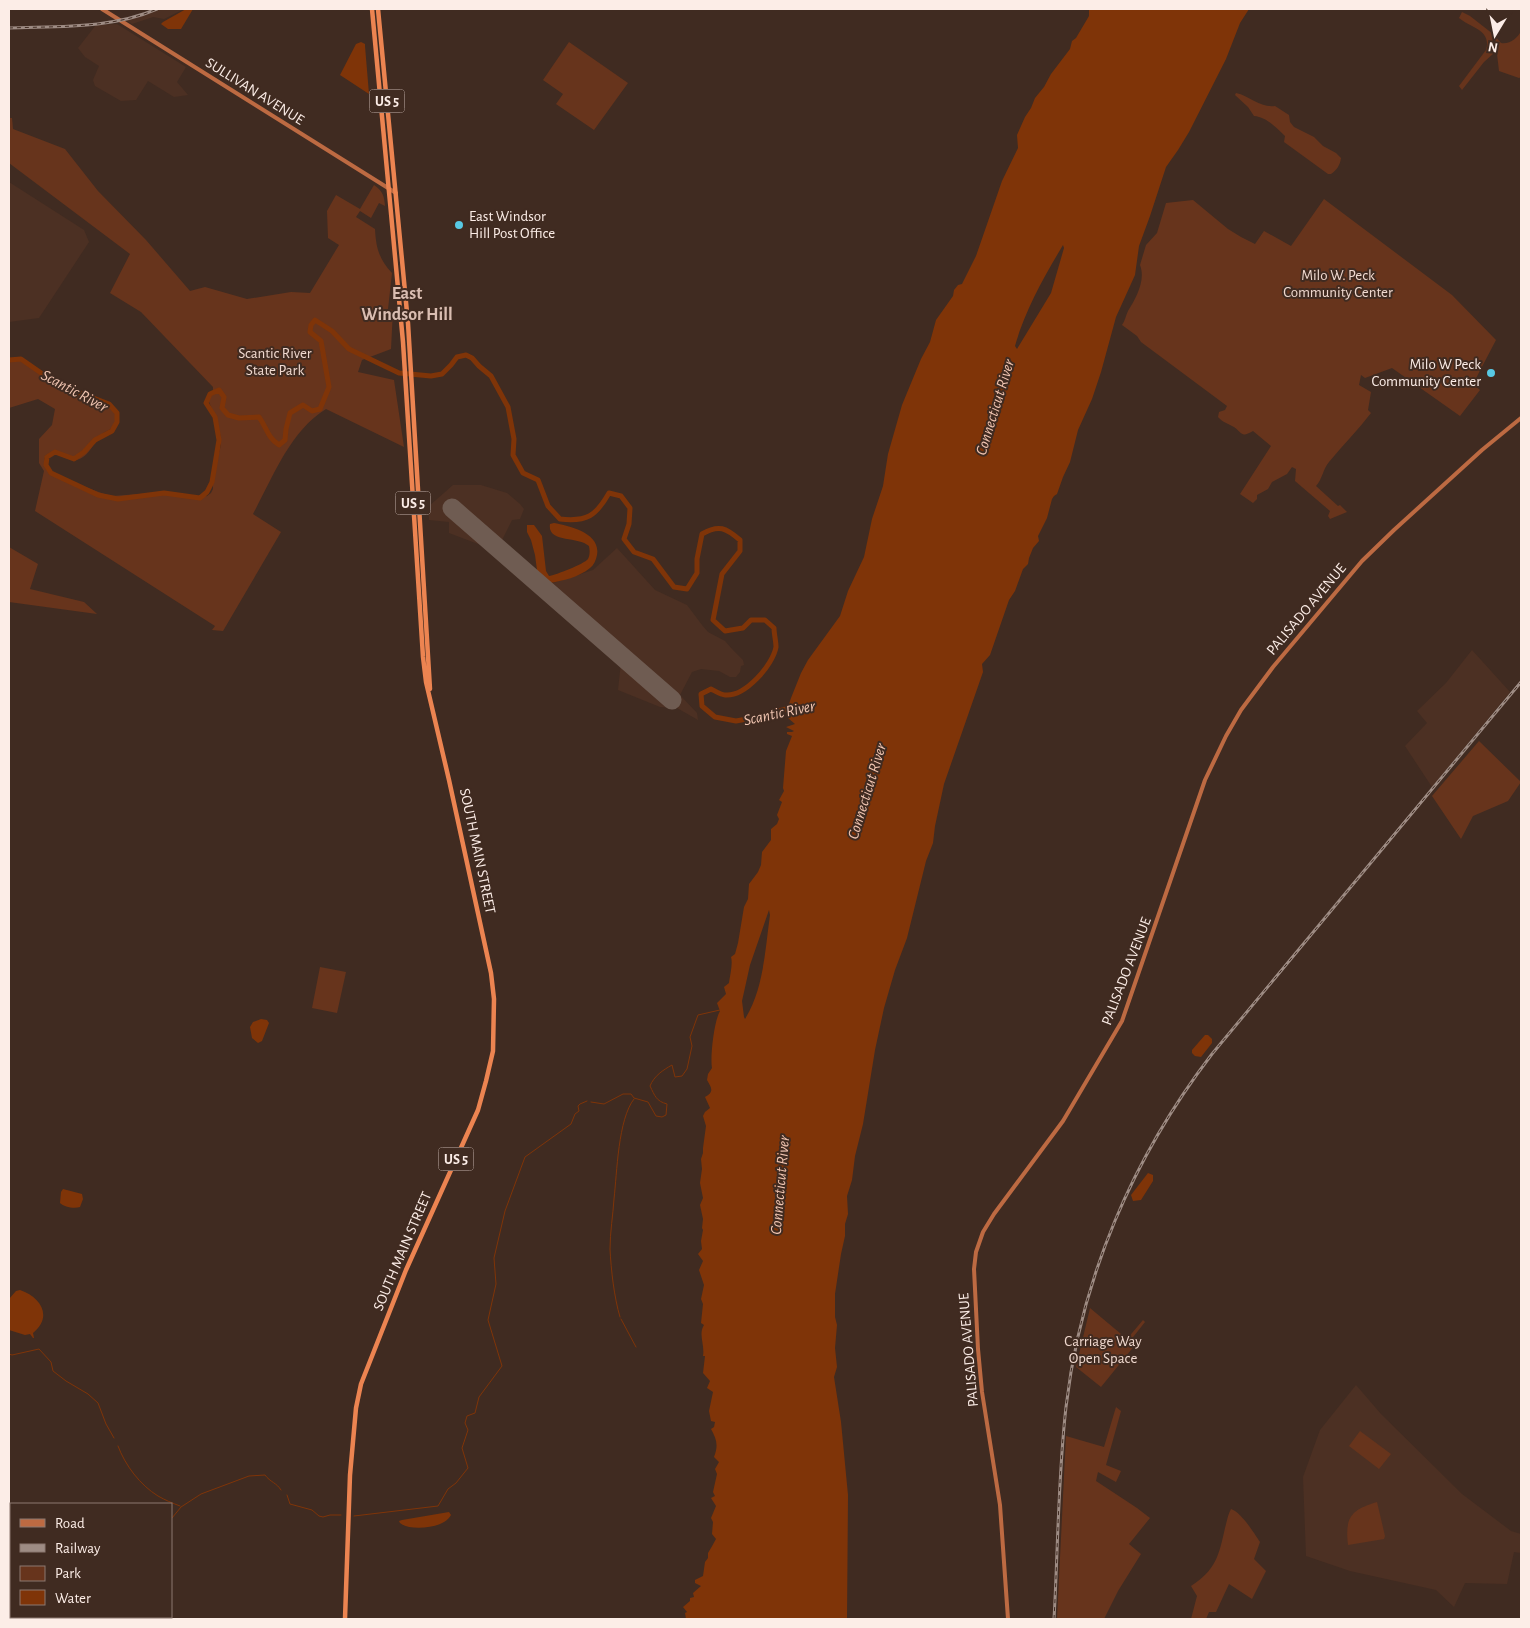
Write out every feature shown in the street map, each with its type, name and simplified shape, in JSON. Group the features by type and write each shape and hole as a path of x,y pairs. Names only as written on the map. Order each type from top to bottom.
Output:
{"highway":[{"name":"US 5","path":"372,9 405,366 425,657"},
{"name":"US 5","path":"378,9 411,366 418,478 425,657"},
{"path":"412,478 418,478"},
{"name":"SOUTH MAIN STREET","path":"345,1619 350,1475 356,1408 361,1384 406,1270 478,1110 493,1051 494,999 491,973 430,693 425,657"}],"main road":[{"name":"SULLIVAN AVENUE","path":"102,9 396,194"},
{"name":"PALISADO AVENUE","path":"1008,1619 1001,1516 982,1392 978,1349 974,1269 976,1252 983,1232 994,1214 1063,1121 1122,1022 1205,780 1241,710 1277,662 1362,561 1482,450 1521,418"}],"shaded area":[{"path":"159,9 184,9 164,19 153,17 132,24 126,20"},
{"path":"117,24 186,67 177,82 188,95 174,97 148,81 136,100 121,101 95,86 93,80 99,66 85,57 78,48 96,25"},
{"path":"9,182 84,230 89,242 39,318 9,322"},
{"path":"453,485 481,485 507,493 520,504 524,509 520,519 512,520 501,542 547,585 593,570 617,548 655,590 687,605 708,632 725,641 743,660 744,665 741,666 740,672 736,677 730,677 719,671 701,669 692,672 680,695 697,713 698,720 677,708 660,707 618,690 621,662 486,547 449,533 449,522 429,520 428,507"},
{"path":"1472,650 1510,692 1432,787 1405,746 1427,723 1417,711 1446,683"},
{"path":"1356,1385 1381,1414 1462,1494 1511,1531 1521,1534 1521,1553 1514,1552 1507,1584 1465,1583 1454,1607 1436,1590 1350,1571 1306,1556 1303,1477 1320,1430"}],"green space":[{"path":"1462,12 1493,34 1501,43 1513,40 1521,31 1521,77 1499,71 1497,54 1494,53 1484,62 1462,90 1459,86 1486,50 1487,43 1486,38 1479,30 1459,18"},
{"path":"569,42 628,83 594,130 556,104 563,94 543,80"},
{"path":"1236,93 1260,104 1275,106 1289,115 1290,122 1294,127 1314,137 1323,146 1341,158 1337,169 1328,174 1284,142 1285,136 1275,126 1254,116 1248,107 1235,95"},
{"name":"Scantic River State Park","path":"9,118 12,118 13,129 65,149 98,191 146,240 190,291 205,287 247,299 291,292 310,293 339,245 328,238 327,211 336,195 360,209 374,185 382,194 385,206 379,203 371,218 360,211 356,217 375,229 379,253 392,273 388,309 393,310 391,349 362,360 358,372 394,380 404,447 326,409 302,429 275,470 253,514 281,532 223,631 212,630 215,626 35,511 44,471 39,463 39,439 52,425 55,409 38,399 9,408 9,363 16,358 33,365 61,386 97,399 113,410 116,417 115,424 110,430 102,434 84,457 72,460 54,454 46,455 45,465 51,474 113,496 152,493 195,497 207,496 213,489 213,476 221,438 217,421 209,402 213,387 141,312 110,293 130,254 9,163"},
{"name":"Milo W. Peck Community Center","path":"1324,199 1452,295 1496,340 1473,384 1480,390 1460,416 1392,368 1365,378 1361,375 1359,385 1371,392 1368,410 1371,413 1329,462 1316,486 1347,512 1330,519 1328,516 1330,511 1295,481 1296,469 1292,467 1287,474 1272,482 1268,489 1257,495 1257,499 1253,503 1240,494 1271,446 1253,431 1243,434 1218,417 1219,412 1225,410 1227,406 1141,342 1137,336 1122,325 1141,283 1142,271 1140,265 1146,245 1157,233 1166,203 1193,200 1228,229 1255,244 1264,231 1291,246"},
{"path":"9,547 38,564 30,589 84,602 97,614 9,602"},
{"path":"1479,741 1521,782 1508,801 1473,816 1461,839 1432,796"},
{"path":"320,967 346,972 337,1013 312,1008"},
{"name":"Carriage Way Open Space","path":"1090,1308 1127,1339 1143,1320 1145,1322 1130,1341 1135,1345 1101,1387 1076,1367"},
{"path":"1116,1407 1121,1411 1106,1465 1121,1471 1116,1482 1098,1472 1096,1481 1150,1518 1129,1544 1141,1554 1118,1591 1104,1619 1057,1619 1066,1436 1104,1447"},
{"path":"1360,1431 1391,1454 1379,1469 1349,1446"},
{"path":"1377,1502 1385,1536 1384,1539 1348,1545 1347,1528 1351,1516 1361,1508"},
{"path":"1231,1509 1243,1518 1260,1542 1254,1559 1266,1571 1252,1599 1229,1584 1216,1612 1209,1612 1206,1619 1191,1619 1197,1596 1191,1586 1206,1574 1215,1561"}],"water":[{"path":"186,9 193,9 181,29 168,29 161,24 163,22"},
{"name":"Connecticut River","path":"1089,9 1249,9 1240,23 1226,59 1189,132 1166,167 1139,246 1135,275 1116,317 1101,372 1092,399 1078,430 1070,462 1057,494 1052,499 1047,518 1038,536 1039,541 1033,548 1028,564 1023,569 1015,591 1009,600 990,655 982,664 983,672 944,784 933,843 926,861 907,938 884,1008 852,1180 847,1196 848,1214 835,1294 837,1367 834,1377 841,1422 848,1495 847,1619 686,1619 685,1613 687,1612 683,1607 690,1601 690,1598 694,1597 693,1593 701,1586 695,1583 695,1580 703,1576 708,1553 716,1539 712,1534 713,1522 711,1518 716,1506 711,1498 715,1496 713,1492 717,1474 715,1469 719,1462 714,1457 716,1442 711,1429 714,1427 715,1422 711,1421 709,1411 713,1392 707,1388 710,1381 703,1373 705,1356 703,1356 702,1328 704,1325 701,1323 703,1304 701,1299 704,1285 699,1270 703,1261 698,1254 702,1249 703,1230 700,1205 703,1198 700,1183 701,1159 706,1126 703,1116 710,1108 705,1097 711,1091 707,1080 712,1068 713,1039 720,1011 717,1003 726,994 724,987 729,983 732,966 731,957 735,954 738,943 744,907 748,899 749,884 758,872 761,865 762,852 771,840 771,829 777,824 779,819 777,815 782,802 779,800 784,791 786,751 792,736 787,734 787,732 794,731 786,727 795,724 788,718 788,707 808,660 840,616 848,591 864,557 872,519 883,486 888,454 902,405 930,342 936,320 953,296 954,290 958,285 962,284 976,256 1002,181 1018,148 1017,135 1025,117 1035,98 1070,49 1072,41 1076,38 1089,16","holes":["1063,245 1064,248 1051,293 1017,349 1015,346 1019,333 1030,307","769,910 767,942 760,982 745,1019 742,1001 750,965"]},
{"path":"361,42 365,44 369,94 340,75 356,44"},
{"path":"550,524 568,526 589,536 597,547 597,555 594,564 581,574 549,583 537,570 535,555 527,532 527,525 534,525 542,536 546,571 549,576 581,564 588,559 590,553 589,546 584,543 553,534 550,530"},
{"path":"261,1019 267,1020 269,1023 262,1041 258,1043 252,1038 250,1027 253,1022"},
{"path":"1205,1035 1212,1039 1212,1043 1201,1057 1195,1056 1192,1050"},
{"path":"1148,1173 1153,1175 1153,1181 1141,1200 1133,1201 1131,1195"},
{"path":"63,1189 82,1194 83,1199 80,1207 64,1206 60,1203"},
{"path":"20,1290 34,1297 42,1308 42,1321 33,1333 34,1338 30,1334 25,1335 9,1330 9,1299 16,1291"},
{"path":"449,1512 451,1515 448,1519 435,1526 419,1528 405,1526 399,1521 402,1520"}],"waterway":[{"name":"Scantic River","path":"9,360 21,359 57,384 109,404 117,413 117,422 112,431 95,440 84,452 74,459 55,452 47,457 46,465 51,473 98,495 118,499 164,493 200,498 207,492 212,482 219,440 215,417 206,403 210,394 219,390 224,397 222,408 228,415 239,418 259,417 270,436 279,445 285,440 290,413 303,405 312,411 320,409 329,387 321,341 310,332 311,325 315,320 332,331 349,349 399,373 431,376 442,374 457,357 466,355 472,358 491,376 508,407 514,439 513,455 523,473 538,480 548,506 560,519 569,520 590,516 600,507 609,493 621,496 630,508 629,524 624,539 634,552 653,559 674,587 687,589 697,573 697,559 702,534 718,528 726,530 740,540 740,551 722,574 713,620 725,631 743,628 751,620 765,620 774,628 776,647 764,671 749,685 741,691 725,695 711,689 701,694 702,706 715,717 736,721 793,707"},
{"path":"591,1102 604,1104 623,1094 631,1094 634,1098 648,1102 656,1116 662,1117 666,1115 667,1104 656,1098 650,1086 652,1082 659,1074 672,1065 675,1077 682,1076 687,1069 692,1046 690,1037 698,1015 720,1010"},
{"path":"620,1317 612,1274 610,1236 621,1133 634,1099"},
{"path":"354,1516 438,1506 448,1489 456,1483 468,1468 462,1448 468,1430 465,1423 467,1416 475,1413 479,1397 502,1366 488,1320 496,1284 494,1258 505,1211 525,1157 571,1124 575,1114 579,1111 578,1106 587,1101"},
{"path":"621,1319 636,1347"},
{"path":"9,1354 39,1349 51,1362 53,1371 88,1394 98,1403 114,1438"},
{"path":"118,1446 129,1467 145,1486 158,1496 180,1506"},
{"path":"172,1518 181,1507 201,1494 249,1476 265,1475 281,1490"},
{"path":"287,1495 290,1504 312,1510 319,1516 341,1515"}],"runway":[{"path":"452,508 672,700"}],"railway":[{"path":"9,28 103,23 121,20 157,9"},
{"path":"1054,1619 1061,1460 1073,1359 1084,1312 1098,1266 1115,1221 1135,1177 1158,1134 1212,1054 1521,682"}],"place":[{"name":"East Windsor Hill Post Office","path":"459,225"},
{"name":"Milo W Peck Community Center","path":"1491,373"}],"district":[{"name":"East Windsor Hill","path":"407,303"}]}
